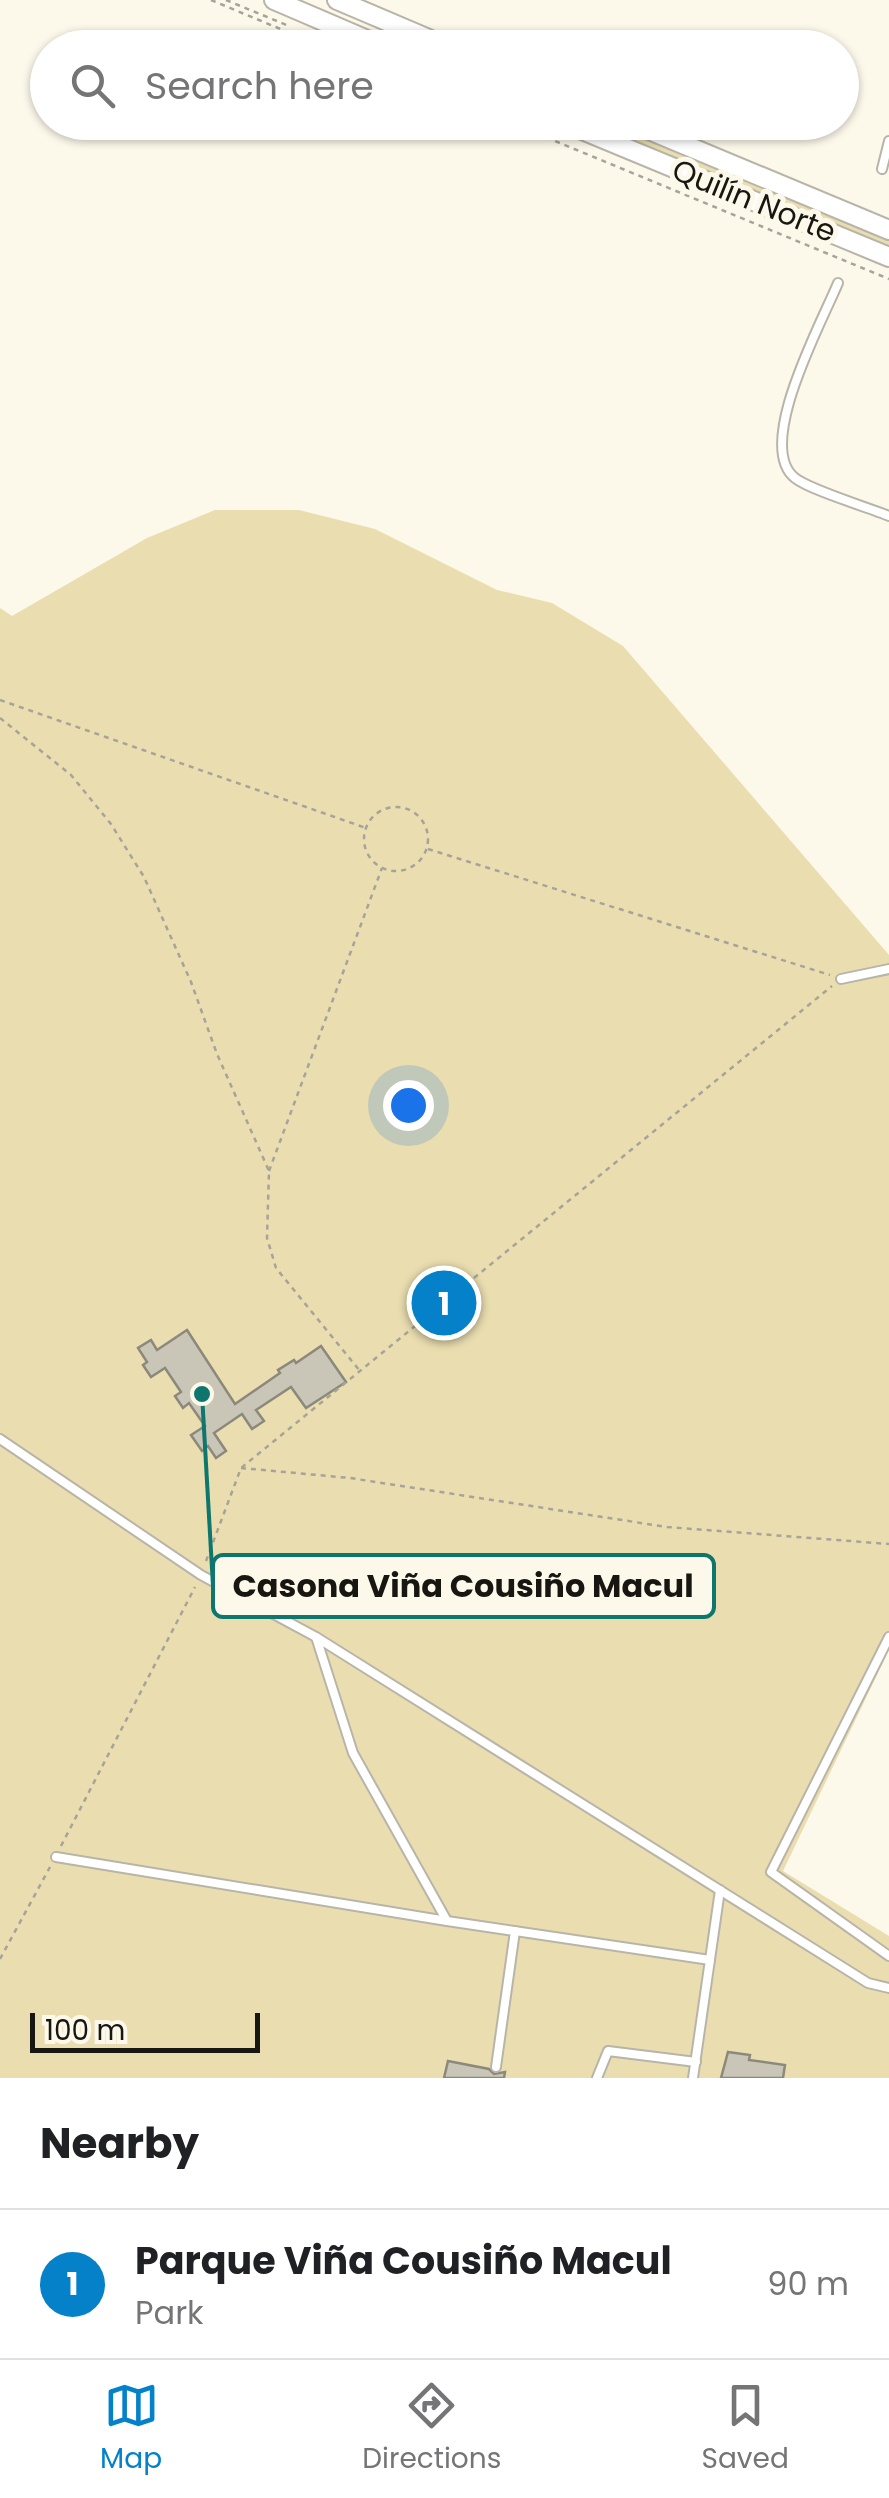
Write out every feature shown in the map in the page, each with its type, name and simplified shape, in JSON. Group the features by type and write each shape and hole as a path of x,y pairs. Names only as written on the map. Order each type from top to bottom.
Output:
{"street":[{"path":"274,0 344,30"},
{"path":"336,0 407,30"},
{"name":"Quilín Norte","path":"608,140 889,256"},
{"name":"Quilín Norte","path":"673,140 889,230"}],"lane":[{"path":"882,169 889,142"},
{"path":"838,282 787,406 780,436 782,464 796,479 889,516"},
{"path":"841,978 889,969"},
{"path":"0,1439 201,1575 316,1637 868,1983 889,1988"},
{"path":"889,1636 771,1872 889,1956"},
{"path":"316,1637 352,1753 447,1921"},
{"path":"56,1857 710,1960"},
{"path":"693,2078 720,1890"},
{"path":"496,2067 515,1932"},
{"path":"596,2078 608,2051 696,2062"}],"path":[{"path":"211,0 283,30"},
{"path":"226,0 298,30"},
{"path":"553,140 889,279"},
{"path":"0,700 366,828"},
{"path":"0,718 71,775 132,857 184,965 269,1172"},
{"path":"402,806 412,810 427,827 428,849 422,859 404,870 382,868 368,855 366,828 380,810 402,806"},
{"path":"428,849 841,978"},
{"path":"361,1372 276,1268 268,1238 269,1172 382,868"},
{"path":"0,1960 201,1575 241,1468 841,978"},
{"path":"241,1468 350,1478 667,1527 889,1544"}],"shaded area":[{"path":"623,140 653,140 889,237 889,249"},
{"path":"215,510 299,510 375,529 497,590 552,603 623,646 889,955 889,1650 783,1871 889,1936 889,2078 0,2078 0,608 12,616 147,538"}],"building":[{"path":"187,1330 235,1404 280,1373 278,1370 321,1346 346,1382 306,1408 291,1387 256,1410 264,1421 252,1429 242,1414 214,1433 226,1451 216,1458 208,1446 202,1451 191,1435 205,1426 189,1403 183,1408 175,1396 181,1392 165,1368 151,1377 138,1348 151,1340 157,1350"},
{"path":"728,2052 750,2055 749,2060 785,2065 783,2078 721,2078"},
{"path":"448,2061 489,2069 494,2074 505,2072 504,2078 444,2078"}],"place":[{"name":"Parque Viña Cousiño Macul","path":"444,1303"},
{"name":"Casona Viña Cousiño Macul","path":"202,1394"}]}
